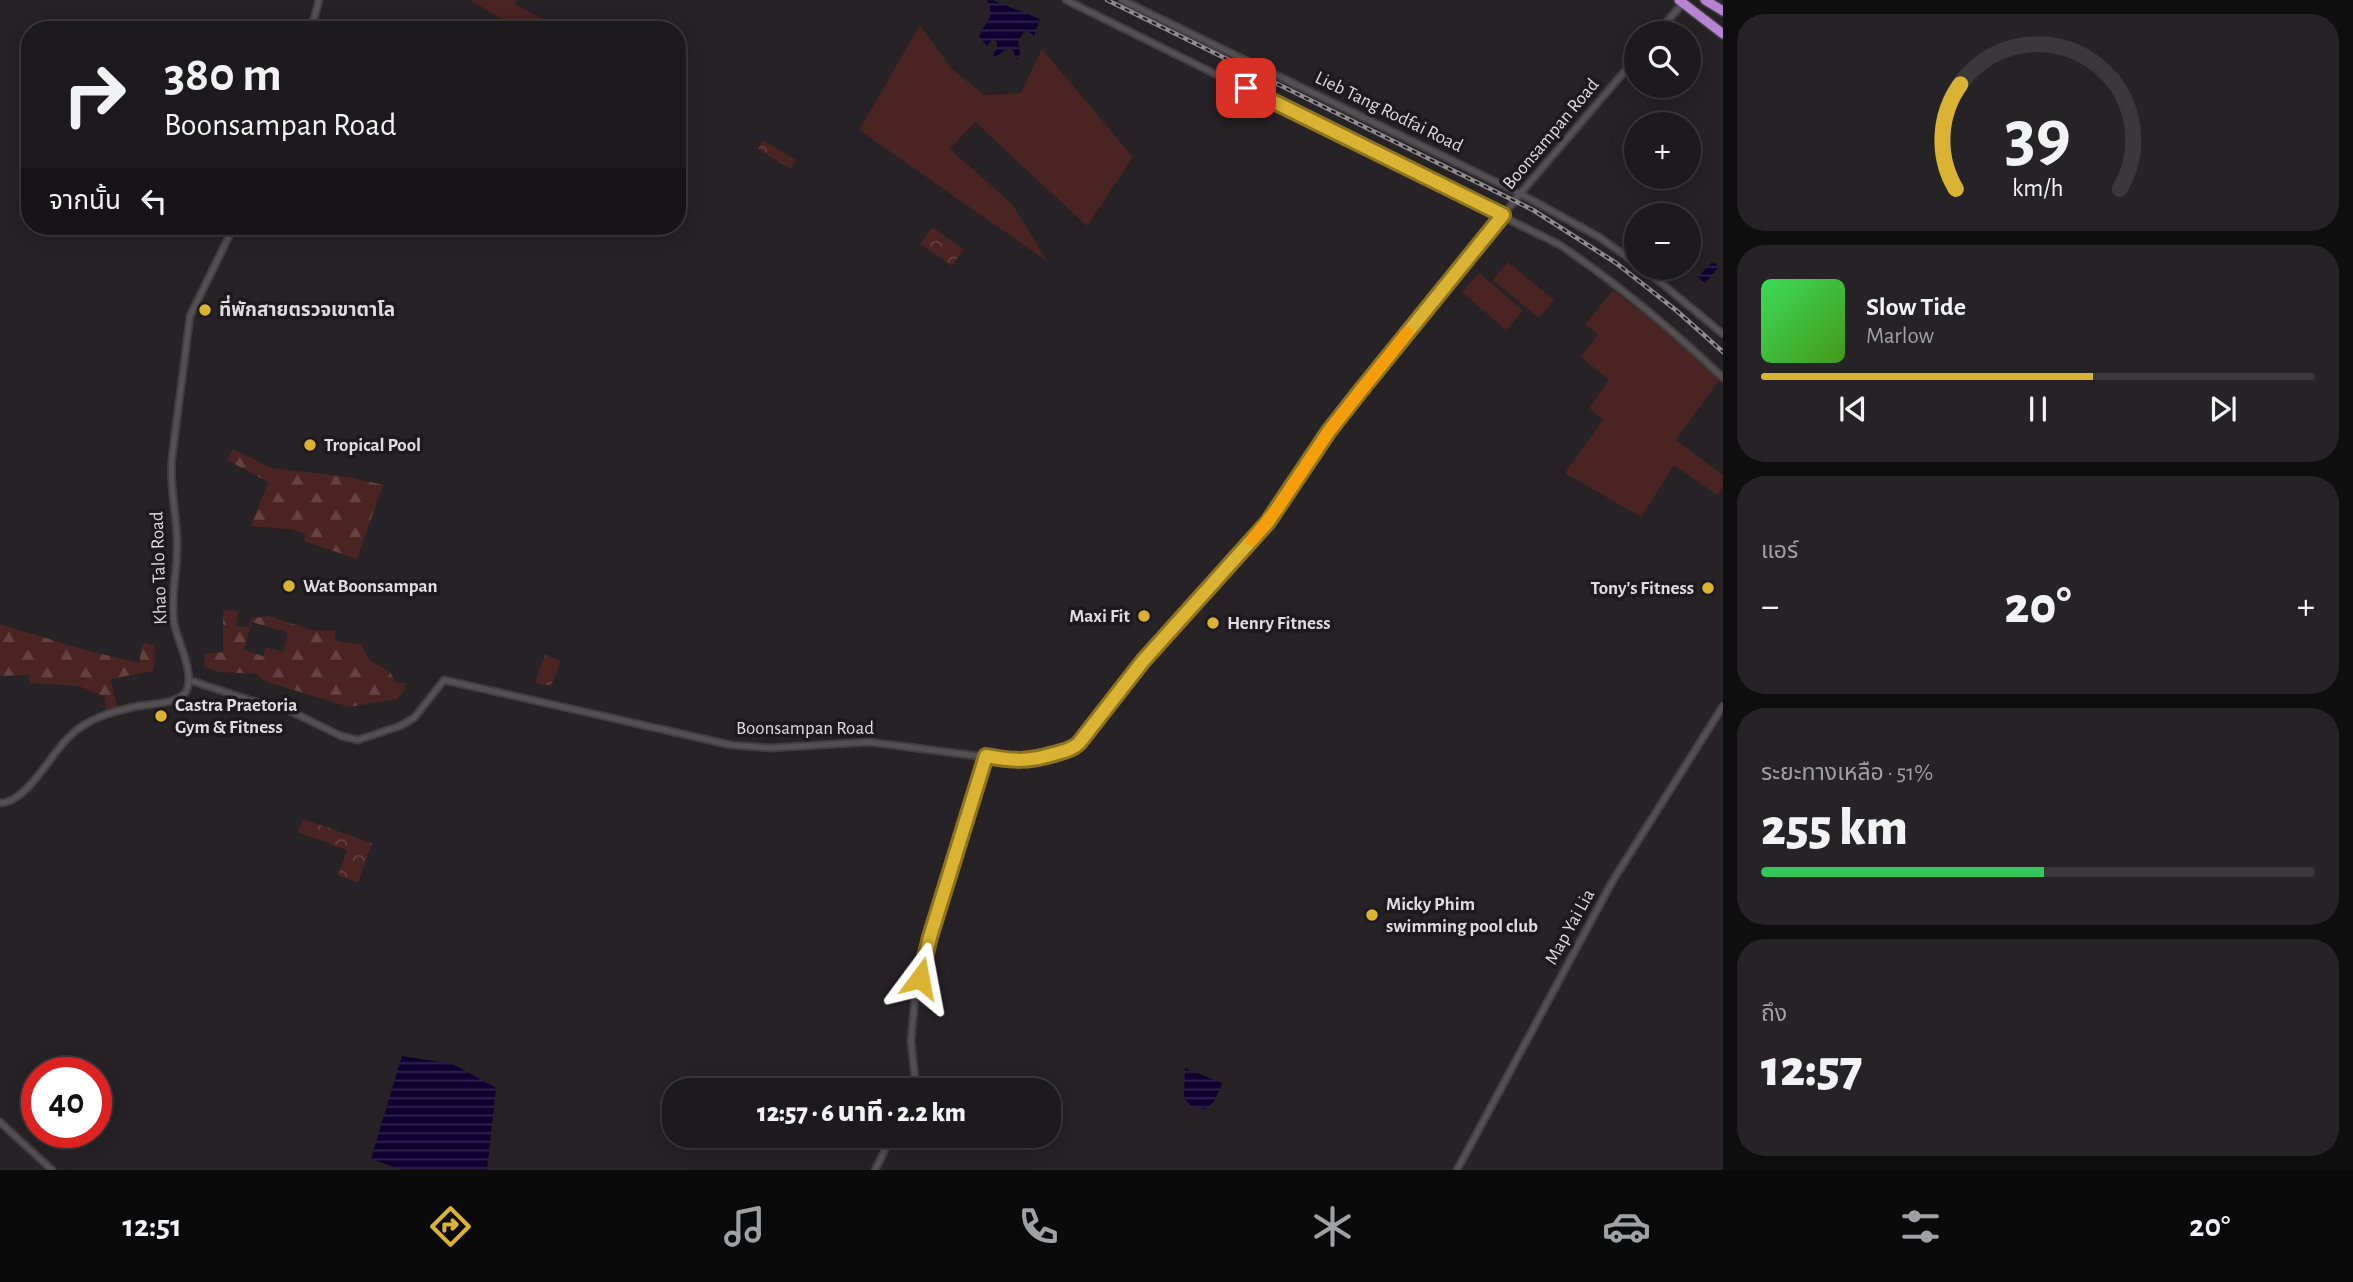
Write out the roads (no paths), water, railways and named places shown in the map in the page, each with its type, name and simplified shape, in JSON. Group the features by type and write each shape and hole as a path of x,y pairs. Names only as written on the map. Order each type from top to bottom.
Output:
{"highway":[{"path":"1705,0 1718,9 1723,18"},
{"path":"1681,1 1723,34"},
{"path":"1705,19 1723,28"}],"street":[{"path":"313,21 319,0"},
{"path":"1066,0 1560,245 1607,276 1676,332 1723,378"},
{"name":"Lieb Tang Rodfai Road","path":"1122,0 1521,194 1593,233 1624,255"},
{"path":"1666,21 1681,1"},
{"name":"Boonsampan Road","path":"189,680 301,715 341,736 355,740 372,737 414,718 444,680 731,745 770,748 869,742 1017,761 1030,761 1073,749 1143,661 1268,522 1329,431 1362,389 1503,215 1624,72"},
{"name":"Khao Talo Road","path":"189,680 174,621 177,543 170,479 190,316 230,235"},
{"path":"1658,280 1723,334"},
{"path":"0,803 12,802 23,795 55,752 87,723 115,711 173,700 186,692 189,680"},
{"name":"Map Yai Lia","path":"1457,1170 1612,882 1723,706"},
{"path":"915,1078 911,1041 915,996 930,937 986,756"},
{"path":"0,1122 52,1170"},
{"path":"875,1170 886,1148"}],"railway":[{"path":"1107,0 1533,210 1616,263 1677,311 1723,352"}],"place":[{"name":"ที่พักสายตรวจเขาตาโล","path":"205,310"},
{"name":"Tropical Pool","path":"310,445"},
{"name":"Wat Boonsampan","path":"289,586"},
{"name":"Tony's Fitness","path":"1708,588"},
{"name":"Maxi Fit","path":"1144,616"},
{"name":"Henry Fitness","path":"1213,623"},
{"name":"Castra Praetoria Gym & Fitness","path":"161,716"},
{"name":"Micky Phim swimming pool club","path":"1372,915"}]}
